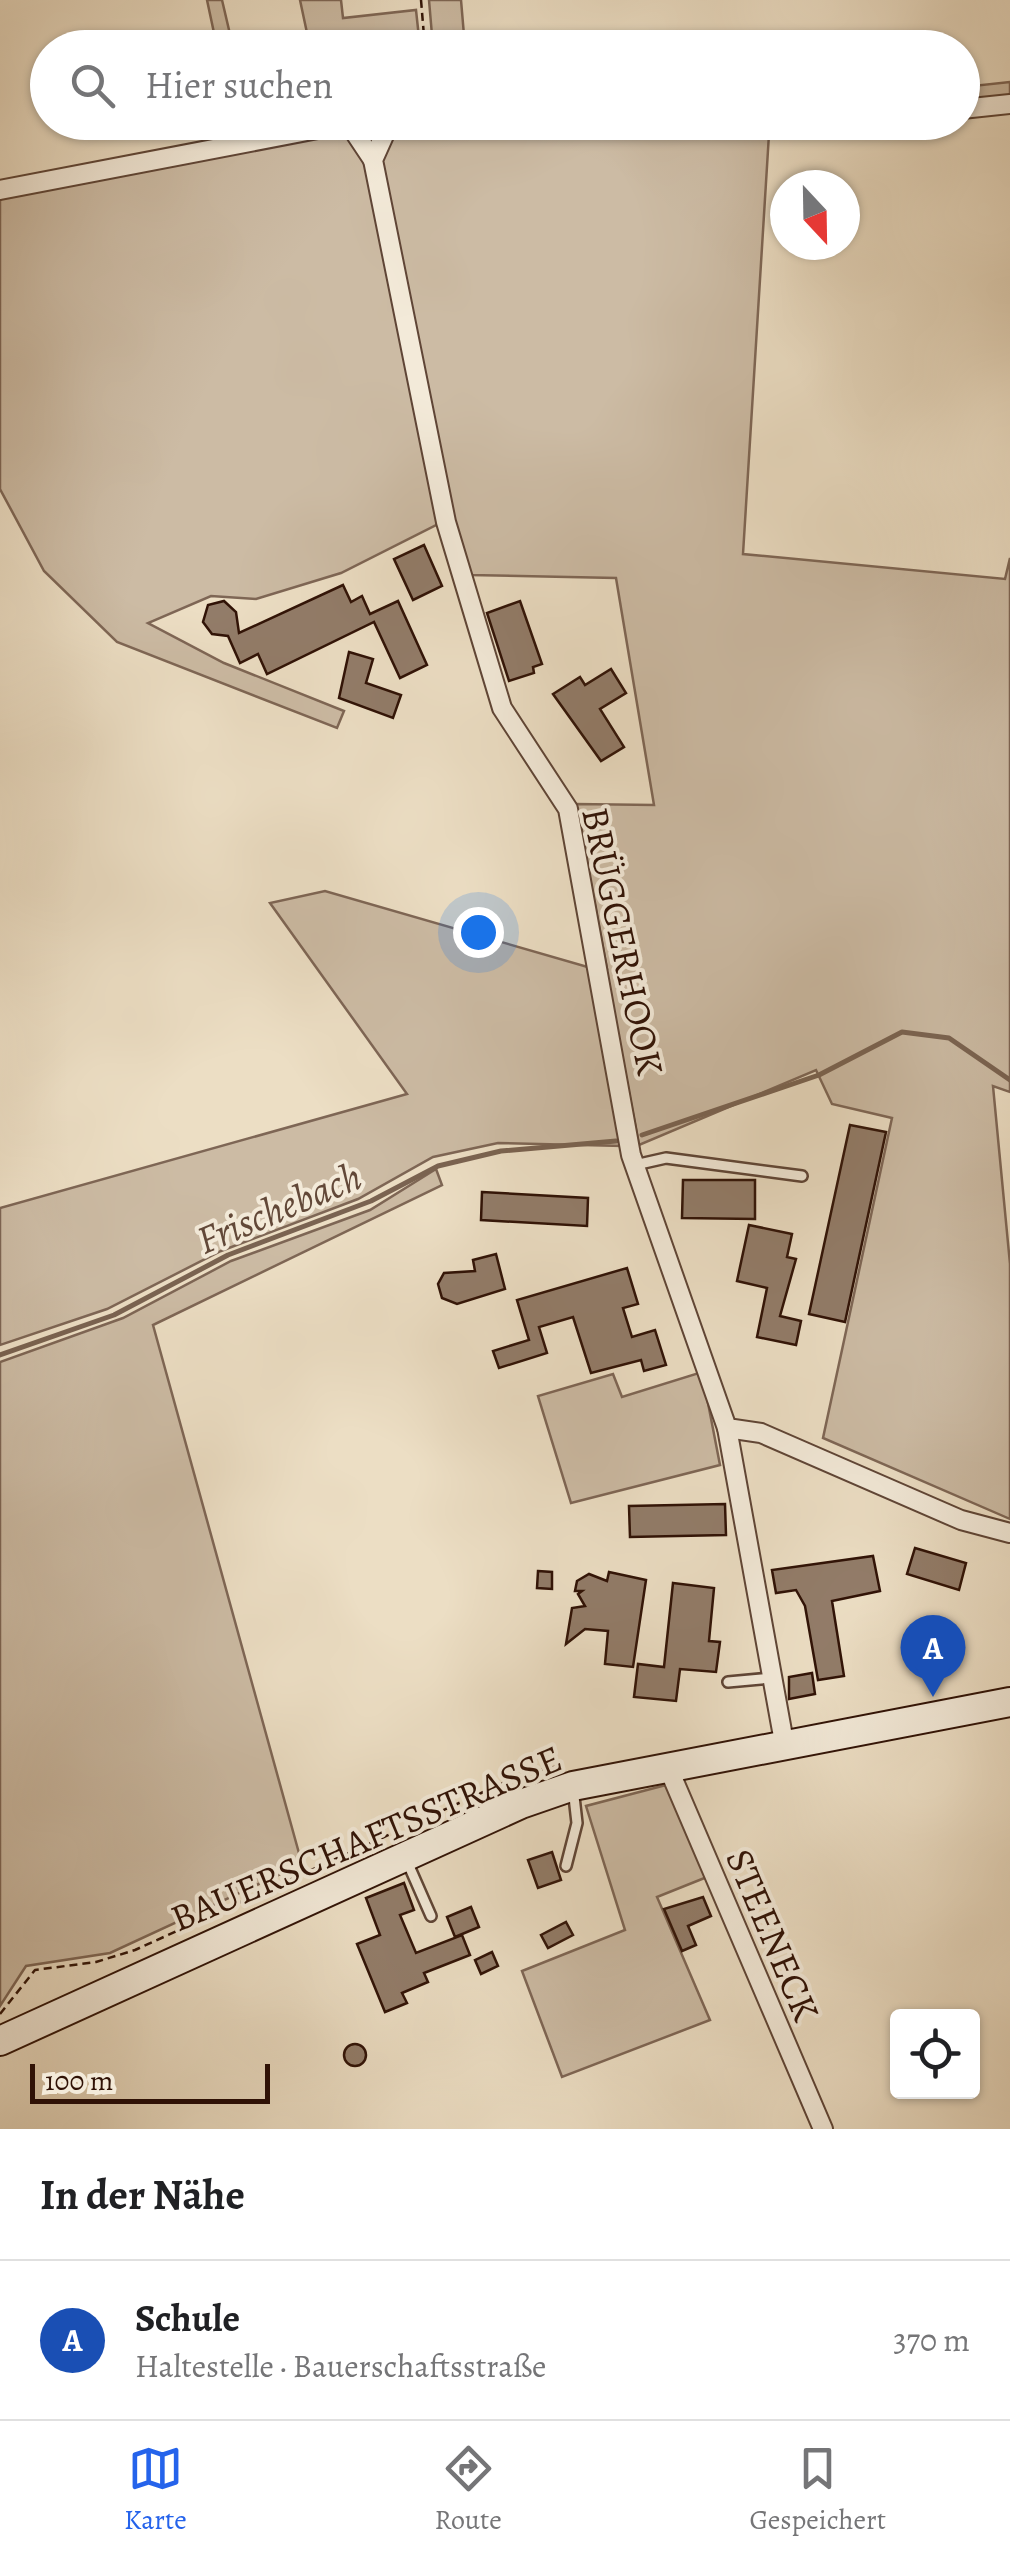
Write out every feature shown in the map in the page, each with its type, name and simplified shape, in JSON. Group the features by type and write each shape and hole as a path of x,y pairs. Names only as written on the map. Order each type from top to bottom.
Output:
{"street":[{"path":"980,107 1010,104"},
{"path":"0,190 262,140"},
{"path":"361,140 373,160"},
{"path":"373,160 382,140"},
{"name":"BRÜGGERHOOK","path":"373,160 446,522 502,708 568,809 635,1166 726,1428 784,1742"},
{"path":"726,1428 761,1433 962,1520 1010,1533"},
{"name":"BAUERSCHAFTSSTRASSE","path":"0,2041 405,1856 573,1786 784,1742 1010,1702"},
{"name":"STEENECK","path":"667,1765 823,2129"}],"lane":[{"path":"635,1166 666,1158 802,1176"},
{"path":"728,1682 771,1678"},
{"path":"566,1866 577,1824 573,1786"},
{"path":"405,1856 431,1916"}],"path":[{"path":"422,0 424,30"}],"shaded area":[{"path":"207,0 222,0 229,30 213,30"},
{"path":"300,0 341,0 343,18 416,10 418,30 306,30"},
{"path":"429,0 461,0 464,30 432,30"},
{"path":"1010,82 1010,97 980,100 980,85"},
{"path":"304,140 352,140 369,165 442,522 341,573 256,599 211,596 148,623 224,663 344,711 337,728 117,642 44,571 0,489 0,198"},
{"path":"391,140 769,140 743,554 1005,579 1010,558 1010,1092 993,1086 1010,1264 1010,1519 823,1438 892,1118 832,1104 816,1070 639,1145 611,998 594,992 622,1146 498,1143 433,1157 358,1199 221,1251 107,1309 0,1345 0,1208 407,1094 270,903 325,891 591,968 607,969 576,804 654,805 616,578 469,575 451,512 382,161"},
{"path":"436,1169 442,1185 153,1325 302,1864 110,1953 26,1966 0,2006 0,1362 123,1318 231,1261 370,1210"},
{"path":"702,1372 720,1465 571,1503 538,1396 613,1374 622,1397"},
{"path":"666,1785 707,1877 657,1897 710,2020 562,2077 522,1971 625,1930 586,1806"}],"building":[{"path":"424,545 442,586 413,600 394,559"},
{"path":"343,585 351,602 362,596 370,614 398,601 427,665 400,678 374,622 267,674 258,654 240,663 228,636 212,634 203,622 208,605 224,601 236,612 239,633"},
{"path":"520,601 542,664 533,667 534,673 509,681 487,613"},
{"path":"349,652 373,659 366,683 401,695 393,718 339,698"},
{"path":"611,669 626,693 600,709 624,747 601,761 553,694 580,677 585,685"},
{"path":"850,1125 886,1132 845,1322 809,1314"},
{"path":"683,1180 755,1180 755,1219 682,1218"},
{"path":"482,1192 588,1198 587,1226 481,1220"},
{"path":"749,1225 792,1234 787,1257 796,1259 780,1316 801,1321 796,1345 757,1337 767,1288 737,1281"},
{"path":"496,1254 505,1289 457,1304 442,1298 438,1284 444,1273 475,1271 473,1260"},
{"path":"627,1268 638,1304 623,1308 632,1337 655,1330 666,1365 644,1371 641,1360 591,1373 573,1317 539,1327 547,1353 499,1368 493,1351 529,1340 517,1300"},
{"path":"725,1504 726,1535 630,1537 629,1506"},
{"path":"915,1548 966,1563 959,1590 907,1574"},
{"path":"873,1556 880,1591 832,1601 844,1676 818,1680 805,1606 796,1590 776,1593 772,1570"},
{"path":"538,1571 552,1572 552,1589 537,1588"},
{"path":"609,1572 646,1580 633,1667 605,1664 608,1631 585,1629 566,1644 572,1608 585,1606 578,1594 582,1591 575,1591 577,1581 589,1574 607,1581"},
{"path":"673,1583 714,1588 709,1641 720,1642 716,1672 680,1669 676,1701 634,1697 638,1664 664,1667"},
{"path":"812,1673 815,1694 789,1699 789,1677"},
{"path":"552,1852 561,1880 538,1888 528,1860"},
{"path":"404,1883 414,1910 400,1915 416,1953 462,1935 470,1955 424,1973 428,1982 402,1993 407,2003 385,2012 357,1944 380,1935 366,1898"},
{"path":"703,1897 711,1916 688,1926 696,1945 682,1951 664,1909"},
{"path":"471,1907 479,1927 455,1937 447,1917"},
{"path":"566,1922 573,1935 548,1948 541,1935"},
{"path":"492,1952 498,1966 481,1974 475,1960"},
{"path":"355,2044 363,2047 363,2063 355,2066 347,2063 344,2055 347,2047"}],"waterway":[{"path":"642,1135 819,1075 902,1032 949,1038 1010,1080"},
{"name":"Frischebach","path":"0,1355 114,1315 228,1255 371,1201 438,1166 501,1151 616,1141"}],"place":[{"name":"Schule","path":"933,1697"}]}
